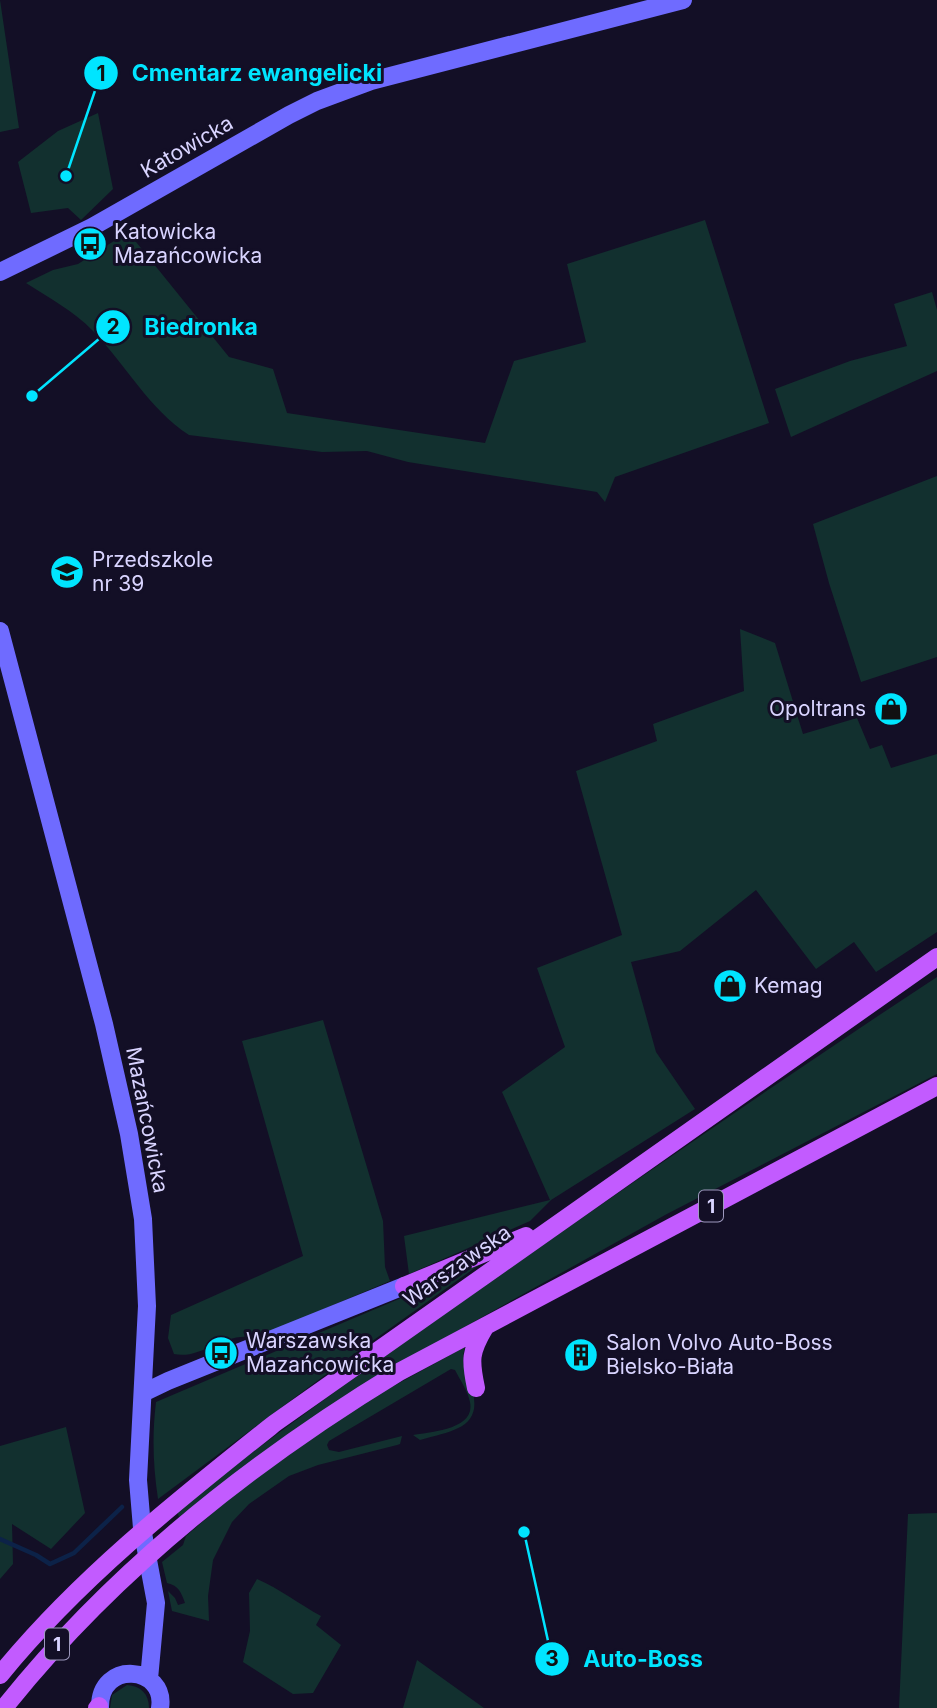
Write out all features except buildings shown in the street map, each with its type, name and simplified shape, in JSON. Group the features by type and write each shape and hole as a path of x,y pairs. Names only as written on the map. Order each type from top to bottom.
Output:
{"main road":[{"name":"Warszawska","path":"0,1675 32,1636 109,1562 177,1501 275,1423 937,957"},
{"name":"1","path":"4,1708 59,1642 185,1524 259,1464 347,1404 399,1372 937,1086"},
{"path":"404,1286 556,1225"},
{"path":"476,1388 470,1361 474,1346 485,1327"}],"street":[{"name":"Katowicka","path":"1,271 92,227 322,99 372,81 683,0"},
{"name":"Mazańcowicka","path":"0,631 104,1024 129,1134 143,1219 148,1306 138,1480 142,1528 155,1591 149,1679"},
{"path":"143,1393 404,1286"},
{"name":"Mazańcowicka","path":"129,1673 153,1629"},
{"path":"99,1707 100,1696 111,1679 129,1673 149,1679 158,1691 160,1708"}],"green space":[{"path":"0,0 19,128 0,132"},
{"path":"98,113 113,189 81,220 68,208 31,213 18,162 58,131"},
{"path":"705,220 769,423 615,477 605,502 597,492 408,462 367,451 322,452 189,435 162,413 86,324 26,283 53,270 78,264 128,232 229,357 273,369 287,413 485,443 514,361 586,342 567,264"},
{"path":"932,292 937,310 937,371 791,437 775,389 850,361 907,346 894,304"},
{"path":"937,476 937,657 861,682 813,524"},
{"path":"740,629 775,643 803,734 857,718 870,749 882,745 891,768 937,754 937,932 876,972 854,942 816,969 756,890 680,951 631,962 656,1052 695,1109 551,1200 530,1221 409,1274 404,1236 550,1200 502,1092 565,1047 537,968 622,935 576,771 657,741 653,724 744,691"},
{"path":"937,977 937,1074 665,1215 389,1369 295,1429 179,1517 177,1511 215,1481 371,1366 712,1128"},
{"path":"323,1020 383,1221 385,1267 390,1281 255,1338 234,1338 194,1353 174,1354 168,1338 171,1315 303,1256 242,1041"},
{"path":"479,1265 158,1499 154,1450 156,1402"},
{"path":"465,1347 464,1364 474,1396 474,1408 465,1424 446,1433 420,1440 413,1435 449,1428 466,1419 470,1402 455,1370 451,1369 329,1441 329,1450 339,1452 402,1436 400,1444 318,1465 289,1476 249,1504 232,1522 213,1560 208,1596 209,1621 172,1611 168,1591 178,1605 185,1603 179,1590 167,1583 162,1562 183,1545 186,1536 237,1492 357,1406"},
{"path":"66,1427 85,1513 51,1549 12,1524 13,1564 0,1579 0,1446"},
{"path":"937,1513 937,1708 899,1708 908,1514"},
{"path":"257,1579 321,1616 316,1625 341,1645 313,1693 293,1694 243,1662 250,1631 249,1593"},
{"path":"417,1660 484,1708 403,1708"},
{"path":"127,1685 143,1692 148,1699 149,1708 110,1708 112,1695"}],"waterway":[{"path":"0,1539 50,1564 74,1553 122,1507"}],"place":[{"name":"Cmentarz ewangelicki","path":"66,176"},
{"name":"Katowicka Mazańcowicka","path":"90,244"},
{"name":"Biedronka","path":"32,396"},
{"name":"Przedszkole nr 39","path":"67,572"},
{"name":"Opoltrans","path":"891,709"},
{"name":"Kemag","path":"730,986"},
{"name":"Warszawska Mazańcowicka","path":"221,1353"},
{"name":"Salon Volvo Auto-Boss Bielsko-Biała","path":"581,1355"},
{"name":"Auto-Boss","path":"524,1532"}]}
